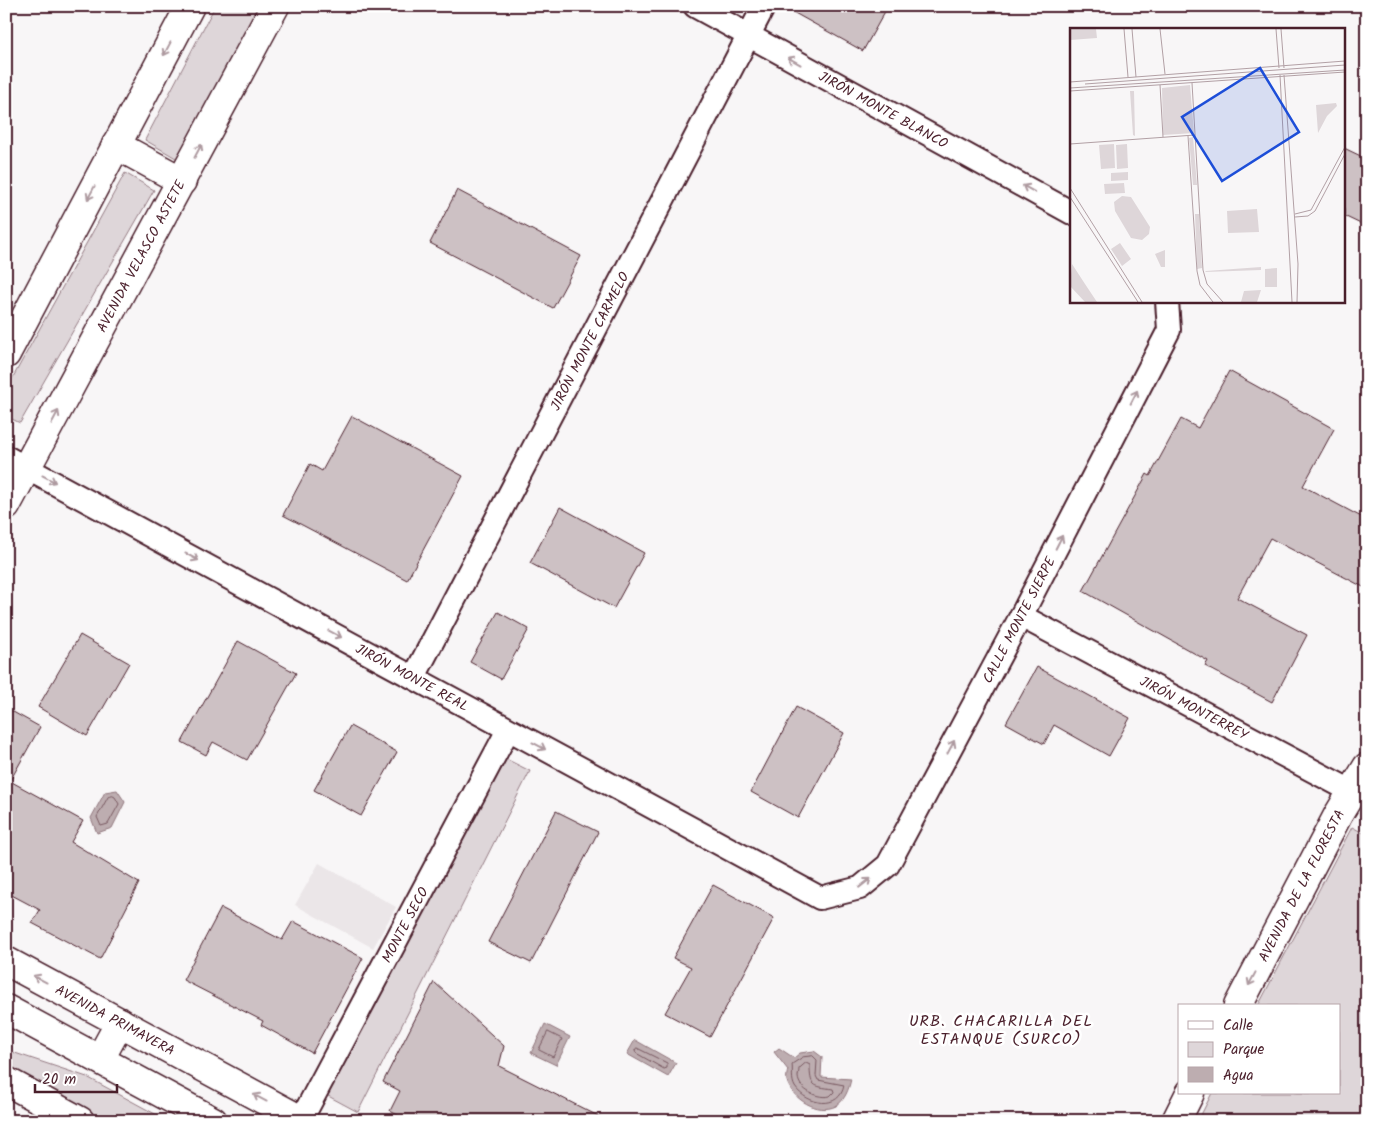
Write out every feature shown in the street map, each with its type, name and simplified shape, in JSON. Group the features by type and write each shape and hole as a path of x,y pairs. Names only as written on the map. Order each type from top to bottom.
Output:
{"main road":[{"path":"6,354 190,6"},
{"name":"AVENIDA VELASCO ASTETE","path":"6,506 17,462 182,181 275,6"},
{"path":"116,146 182,181"},
{"name":"AVENIDA DE LA FLORESTA","path":"1239,1004 1338,814 1360,795 1367,767"},
{"name":"AVENIDA PRIMAVERA","path":"6,961 302,1120"},
{"path":"6,1009 213,1121"},
{"path":"100,1059 120,1022"},
{"path":"6,1082 80,1121"},
{"path":"1176,1121 1190,1094"}],"street":[{"name":"JIRÓN MONTE BLANCO","path":"694,6 1070,212"},
{"name":"JIRÓN MONTE CARMELO","path":"414,677 764,6"},
{"name":"CALLE MONTE SIERPE","path":"820,898 860,888 888,865 1022,616 1168,330 1168,302"},
{"name":"JIRÓN MONTE REAL","path":"17,462 820,898"},
{"name":"JIRÓN MONTERREY","path":"1022,616 1360,795"},
{"name":"MONTE SECO","path":"302,1120 508,730"}],"shaded area":[{"path":"319,863 396,907 373,948 295,905"}],"green space":[{"path":"215,6 262,6 181,161 145,140"},
{"path":"125,173 154,190 20,423 6,416 6,390"},
{"path":"488,750 530,771 358,1112 317,1090"},
{"path":"1352,827 1367,835 1367,1121 1198,1121 1212,1094 1340,1094 1340,1004 1259,1004"},
{"path":"6,1050 87,1077 168,1121 100,1121 6,1072"}],"water":[{"path":"117,790 125,802 112,828 97,833 91,818 105,792"},
{"path":"545,1024 570,1037 556,1065 531,1053"},
{"path":"635,1040 676,1063 668,1077 627,1054"},
{"path":"779,1048 794,1058 800,1053 814,1051 822,1057 821,1077 851,1079 842,1101 836,1106 829,1108 814,1107 794,1094 787,1081 788,1070 774,1052"}],"building":[{"path":"782,6 888,6 863,51"},
{"path":"1346,149 1367,159 1367,227 1346,217"},
{"path":"457,190 581,256 553,308 430,243"},
{"path":"1229,371 1334,429 1303,486 1367,520 1367,589 1270,538 1237,598 1307,635 1272,702 1205,666 1208,661 1083,591 1147,474 1150,476 1181,419 1198,428"},
{"path":"352,416 463,476 407,580 283,515 310,464 322,471"},
{"path":"560,507 644,553 614,608 530,563"},
{"path":"498,612 529,629 501,679 470,662"},
{"path":"80,635 129,663 87,736 38,707"},
{"path":"238,641 296,673 247,760 213,742 206,755 182,742"},
{"path":"1037,667 1130,718 1109,756 1054,725 1044,744 1006,723"},
{"path":"796,707 844,733 798,818 751,792"},
{"path":"6,708 40,727 10,781 83,821 71,842 139,883 100,959 32,923 40,910 6,892"},
{"path":"350,726 397,752 361,816 314,790"},
{"path":"556,811 598,832 531,963 488,942"},
{"path":"713,885 774,918 710,1037 665,1013 691,967 673,958"},
{"path":"221,908 282,940 293,921 363,958 312,1053 261,1025 263,1021 183,980"},
{"path":"434,982 504,1046 499,1066 608,1121 409,1121 390,1111 400,1091 383,1082"}],"district":[{"name":"URB. CHACARILLA DEL ESTANQUE (SURCO)","path":"1001,1029"}]}
